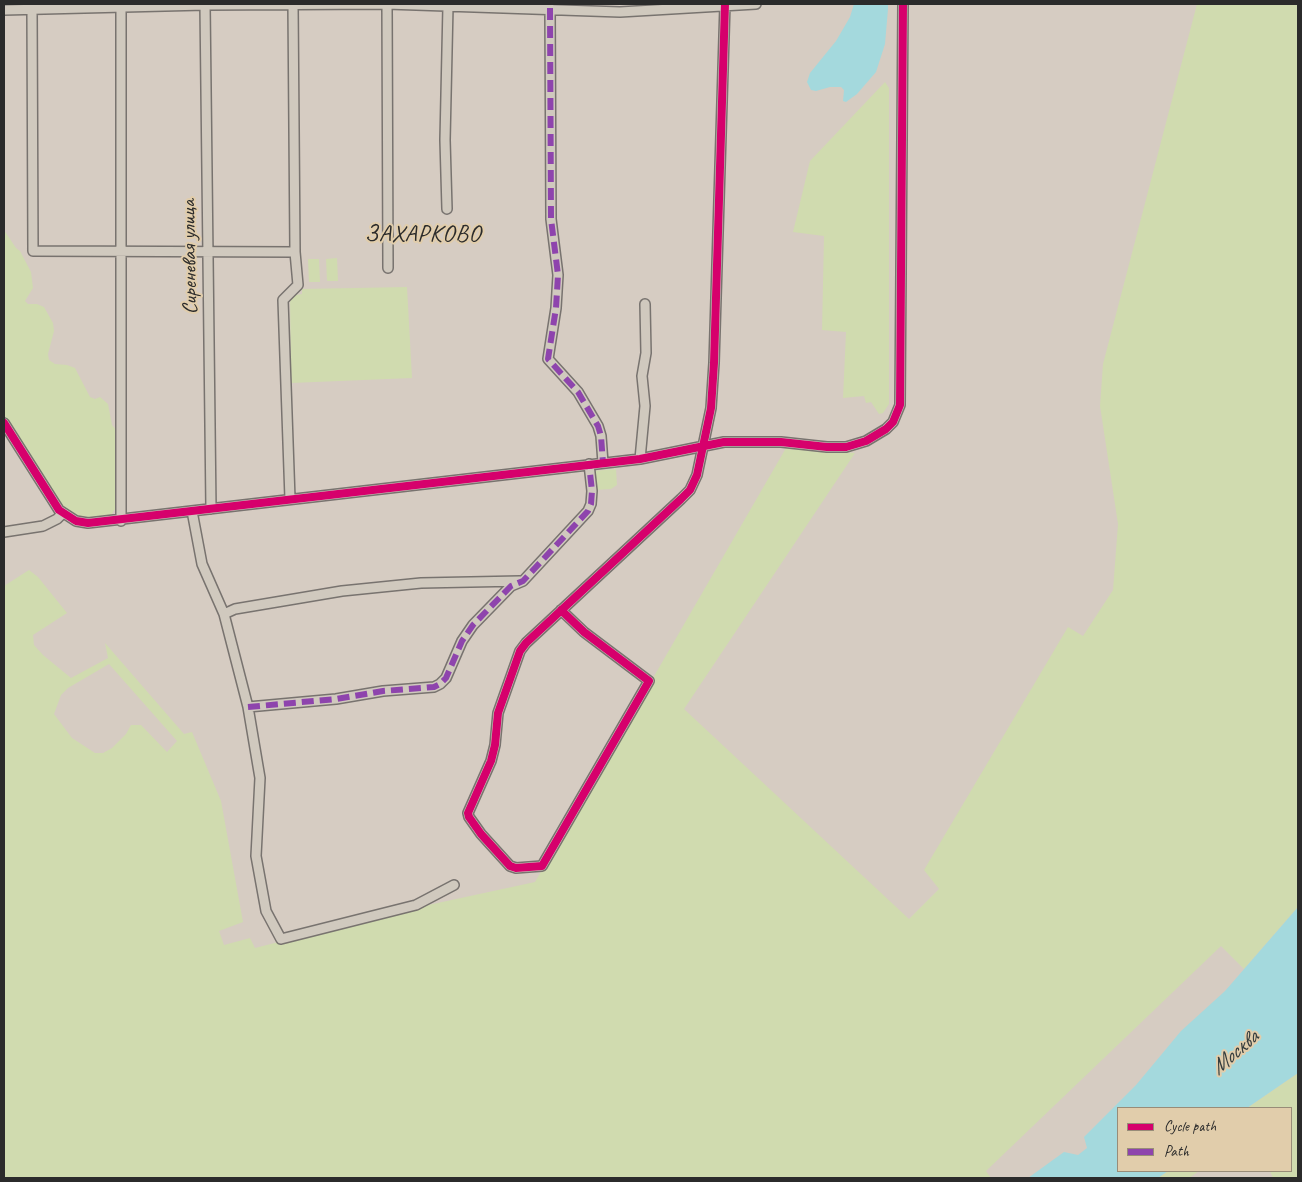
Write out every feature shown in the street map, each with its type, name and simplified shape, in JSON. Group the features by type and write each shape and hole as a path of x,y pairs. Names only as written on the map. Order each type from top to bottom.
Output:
{"street":[{"path":"4,10 57,6 387,4 550,8 620,12 724,4 756,4"},
{"path":"387,4 388,268"},
{"path":"561,610 584,632 649,681 542,866 516,868 510,866 481,834 469,817 468,812 491,761 496,745 498,713 520,651 561,610 690,490 697,475 711,408 714,363 724,4"},
{"path":"4,423 63,513 82,522 139,519 290,499 640,459 702,448 724,442 781,442 846,447 866,441 886,429 897,413 901,376 902,4"},
{"name":"Сиреневая улица","path":"205,5 211,509"},
{"path":"290,499 283,300 298,285 295,252 293,5"},
{"path":"447,209 445,140 448,6"},
{"path":"121,7 121,521"},
{"path":"550,8 550,220 558,275 556,308 548,359 578,392 598,426 601,436 603,463"},
{"path":"32,9 33,251 295,252"},
{"path":"640,459 645,406 642,376 646,353 645,304"},
{"path":"248,707 434,687 446,678 462,641 473,625 511,586 523,581 588,511 592,504 589,464"},
{"path":"192,511 202,564 224,614 248,707 260,778 256,856 266,911 281,938 416,905 454,885"},
{"path":"4,532 43,526 57,519 63,513"},
{"path":"224,614 235,609 342,591 421,583 496,580 523,581"}],"green space":[{"path":"1197,4 1298,4 1298,907 1244,969 1221,946 986,1171 991,1178 4,1178 4,586 29,570 38,577 67,613 33,635 34,645 71,678 108,658 105,643 184,734 192,732 221,801 243,922 219,931 224,945 250,938 255,948 396,912 535,882 786,448 855,453 684,709 909,919 939,889 924,870 1068,627 1083,636 1113,590 1118,524 1100,406 1103,364","holes":["109,664 177,741 167,752 141,725 131,725 126,734 112,748 103,753 95,753 72,738 54,714 61,695 68,688"]},
{"path":"885,82 889,88 889,404 883,413 879,414 871,402 866,403 864,396 843,398 846,332 822,330 824,236 793,232 810,161"},
{"path":"4,230 20,251 31,272 33,288 25,301 28,304 37,304 44,307 53,323 54,331 48,354 49,360 55,364 75,368 90,397 95,399 100,397 108,404 112,425 118,432 117,510 114,510 111,516 78,518 64,509 4,415"},
{"path":"337,258 338,281 327,281 326,259"},
{"path":"308,259 319,259 320,282 309,282"},
{"path":"407,287 412,378 291,383 290,296 302,294 302,289"},
{"path":"616,469 617,485 611,489 594,490 593,471"},
{"path":"1298,1073 1298,1178 1273,1178 1270,1172 1292,1172 1292,1107 1248,1107"},
{"path":"1167,1172 1198,1172 1189,1178 1158,1178"}],"water":[{"path":"854,4 888,4 888,9 885,44 876,72 857,94 846,102 843,101 844,90 841,87 830,87 816,91 811,90 807,82 810,73 836,41 850,17"},
{"name":"Москва","path":"1298,907 1298,1073 1248,1107 1117,1107 1117,1172 1167,1172 1158,1178 1028,1178 1064,1152 1078,1155 1087,1148 1084,1137 1136,1085 1181,1031 1225,991"}],"marked path":[{"path":"550,8 551,219 558,275 556,308 548,359 578,392 598,426 601,436 603,463"},
{"path":"248,707 336,699 383,691 434,687 440,684 446,678 462,641 473,625 511,586 523,581 588,511 591,504 592,491 589,464"}],"cycle path":[{"path":"561,610 584,632 649,681 542,866 516,868 510,866 481,834 468,813 491,761 495,745 498,713 520,651 526,643 681,499 690,490 697,475 711,408 714,363 725,4"},
{"path":"4,423 59,510 76,521 88,523 640,459 724,442 781,442 846,447 866,441 886,429 893,422 900,405 903,4"}],"district":[{"name":"ЗАХАРКОВО","path":"423,235"}]}
